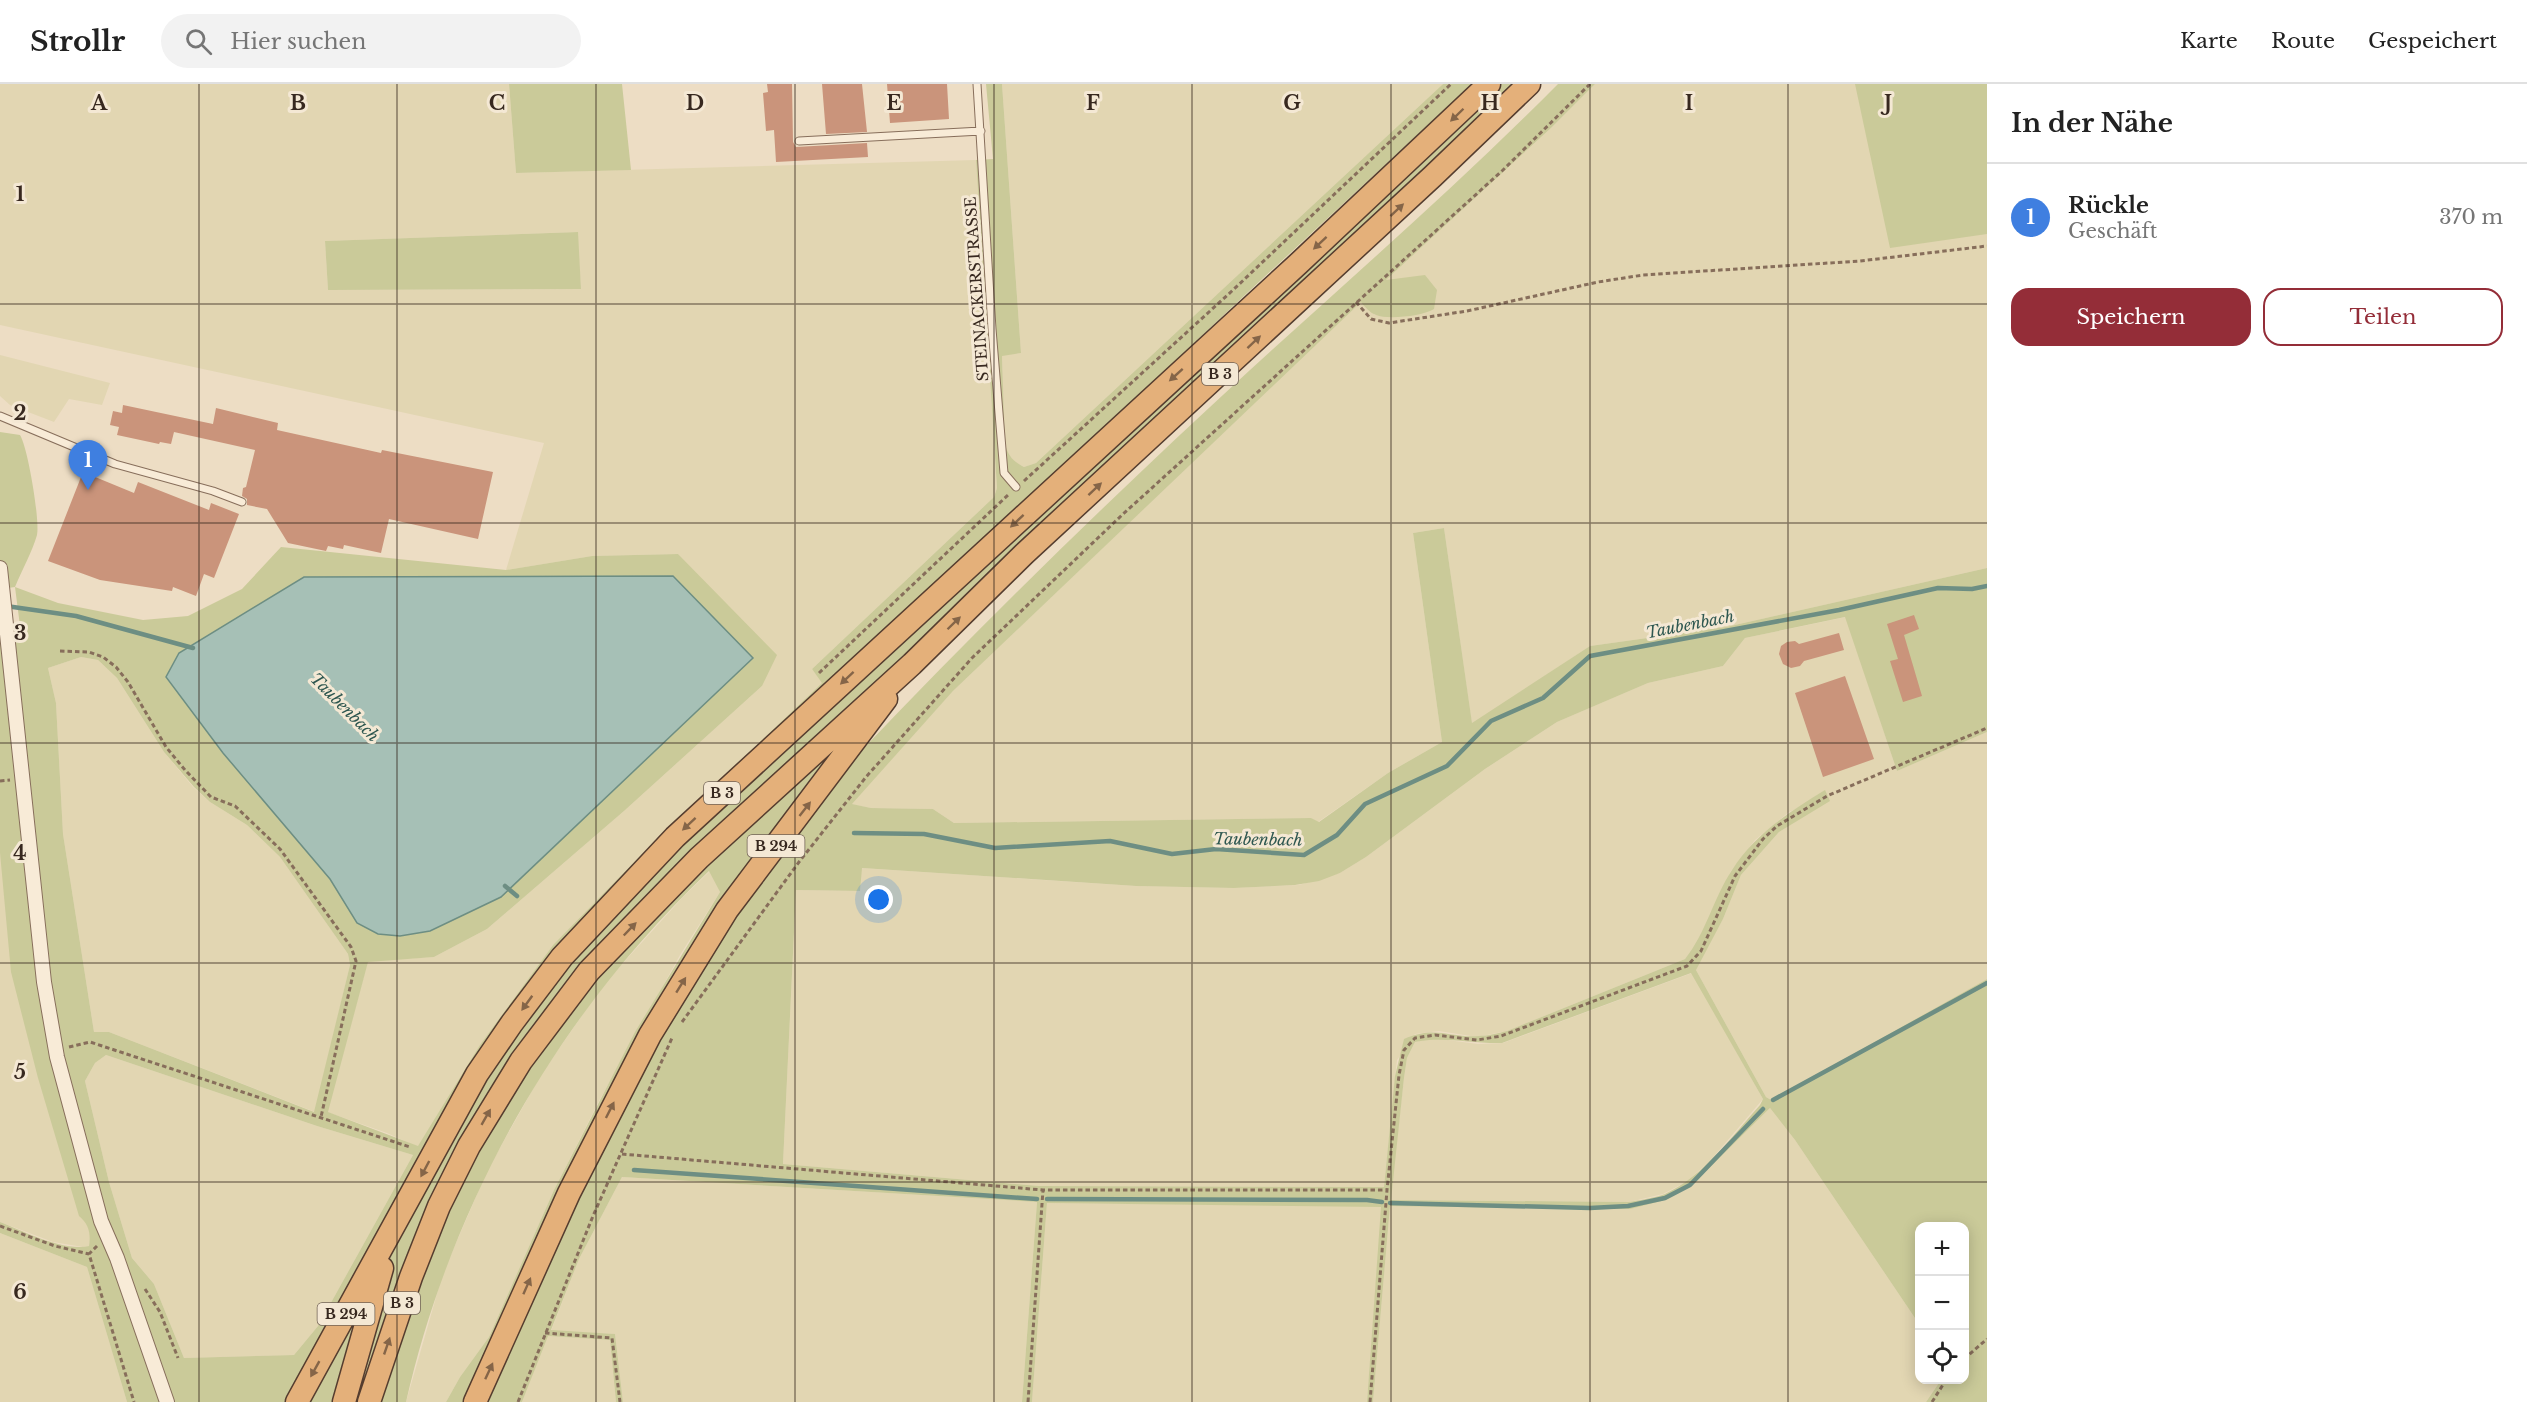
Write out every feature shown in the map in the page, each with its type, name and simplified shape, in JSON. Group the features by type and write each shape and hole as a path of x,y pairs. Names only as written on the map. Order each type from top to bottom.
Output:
{"highway":[{"name":"B 3","path":"344,1402 395,1226 477,1074 545,978 617,897 675,837 1298,264 1489,84"},
{"name":"B 3","path":"369,1402 411,1277 439,1206 469,1146 520,1060 589,971 699,858 912,664 1024,554 1401,207 1529,84"},
{"name":"B 294","path":"475,1402 569,1193 650,1035 727,910 830,777 912,664"},
{"name":"B 294","path":"297,1402 395,1226"}],"street":[{"path":"0,568 44,982 55,1050 106,1236 117,1258 167,1402"}],"lane":[{"name":"STEINACKERSTRASSE","path":"977,84 992,328 1004,473 1016,487"},
{"path":"800,141 981,130"},
{"path":"0,416 115,464 213,491 242,502"}],"path":[{"path":"819,673 1016,487 1036,472 1225,298 1451,84"},
{"path":"681,1023 799,862 866,777 972,658 1131,507 1503,170 1590,84"},
{"path":"1356,302 1371,319 1389,323 1467,311 1598,282 1643,275 1860,261 1987,246"},
{"path":"60,651 89,652 103,657 116,667 128,682 166,747 185,770 211,797 235,806 280,849 351,947 356,960 321,1117"},
{"path":"1370,1402 1387,1190 1399,1075 1404,1050 1415,1038 1435,1035 1477,1040 1501,1036 1687,966 1701,951 1735,876 1776,826 1827,796 1987,728"},
{"path":"518,1402 593,1216 675,1033"},
{"path":"55,1050 90,1042 410,1147"},
{"path":"621,1154 1043,1190 1387,1190"},
{"path":"1028,1402 1043,1190"},
{"path":"0,1226 55,1246 89,1254"},
{"path":"89,1254 106,1236"},
{"path":"89,1254 134,1402"},
{"path":"142,1286 160,1312 178,1358"},
{"path":"545,1333 612,1338 620,1402"},
{"path":"1969,1355 1987,1339"},
{"path":"1932,1402 1943,1384"}],"shaded area":[{"path":"0,84 509,84 516,173 976,160 997,488 994,497 812,669 823,683 641,855 553,945 481,1045 418,1147 387,1133 327,1112 368,961 434,957 487,929 624,811 762,686 678,554 592,556 506,570 544,443 0,325","holes":["577,232 581,289 328,290 325,241"]},
{"path":"1002,84 1443,84 1036,463 1024,467 1014,462 1008,455 1005,445 1002,355 1021,353"},
{"path":"1595,84 1987,84 1987,568 1726,627 1590,646 1472,724 1444,528 1413,533 1442,742 1388,773 1318,822 1310,818 954,823 933,809 871,808 851,804 953,691 1361,301 1375,315 1408,316 1385,281 1551,128"},
{"path":"0,355 110,383 102,405 69,399 54,422 10,405 0,396"},
{"path":"1846,617 1897,771 1987,732 1987,979 1771,1100 1766,1097 1696,970 1723,919 1741,875 1779,832 1829,800 1827,796 1789,812 1755,840 1731,871 1697,945 1685,959 1507,1031 1477,1037 1439,1031 1415,1034 1397,1060 1384,1187 1039,1186 783,1164 796,890 860,891 861,868 1136,886 1234,888 1299,885 1340,873 1366,857 1485,769 1557,722 1648,683 1723,666 1745,638"},
{"path":"81,657 98,660 117,678 164,752 193,787 210,802 247,825 280,857 348,954 350,965 315,1112 109,1032 94,1032 63,834 56,703 48,668"},
{"path":"0,853 91,1238 89,1246 53,1242 0,1222"},
{"path":"710,871 720,892 680,955 599,1101 554,1190 489,1337 460,1377 446,1402 406,1402 443,1273 488,1169 542,1073 604,984 683,897"},
{"path":"1692,973 1763,1099 1710,1161 1686,1182 1663,1194 1629,1202 1390,1200 1407,1058 1415,1042 1432,1038 1478,1044 1503,1043"},
{"path":"106,1055 317,1126 413,1155 318,1326 294,1355 184,1358 154,1284 132,1258 109,1182 85,1081 95,1063"},
{"path":"1770,1108 1795,1140 1915,1318 1915,1384 1938,1384 1926,1402 1373,1402 1390,1205 1594,1209 1665,1200 1691,1186"},
{"path":"622,1177 1037,1202 1022,1402 623,1402 615,1334 551,1331 579,1259"},
{"path":"1047,1203 1382,1206 1367,1402 1032,1402"},
{"path":"0,1233 87,1267 127,1402 0,1402"},
{"path":"547,1336 610,1340 616,1402 522,1402"}],"green space":[{"path":"509,84 622,84 631,170 516,173"},
{"path":"986,84 1002,84 1021,353 1002,356 1005,445 1012,458 1024,467 1036,463 1443,84 1472,84 1018,509 706,818 1500,84 1513,84 1419,176 719,828 582,962 594,974 844,733 863,749 1005,604 1151,462 1444,194 1558,84 1595,84 1551,128 1386,280 1425,275 1437,290 1434,309 1414,315 1389,317 1374,314 1361,302 953,691 852,804 871,808 933,809 954,823 1311,818 1319,822 1388,773 1442,742 1413,533 1444,528 1472,723 1590,646 1726,627 1987,568 1987,732 1897,771 1845,617 1745,638 1723,666 1648,683 1557,722 1485,769 1366,857 1340,873 1319,881 1295,885 1234,888 1136,886 862,868 860,891 796,890 783,1164 1039,1186 1384,1187 1395,1076 1404,1039 1434,1032 1479,1036 1507,1031 1685,959 1699,938 1725,881 1741,857 1774,825 1825,790 1830,801 1779,832 1741,875 1723,919 1696,970 1766,1097 1771,1100 1987,979 1987,1402 1926,1402 1938,1384 1969,1384 1969,1222 1915,1222 1915,1318 1795,1140 1770,1108 1691,1186 1665,1200 1630,1209 1390,1206 1373,1402 1367,1402 1381,1207 1047,1203 1032,1402 1022,1402 1037,1202 622,1177 579,1259 551,1330 615,1334 623,1402 616,1402 610,1340 548,1336 522,1402 446,1402 460,1377 489,1337 554,1190 635,1032 720,892 709,871 655,926 605,985 559,1048 518,1114 483,1183 452,1254 426,1327 406,1402 127,1402 87,1267 0,1233 0,1222 44,1240 68,1246 89,1246 90,1242 89,1230 79,1216 38,1078 11,972 0,853 0,629 20,626 15,587 58,603 143,620 188,616 242,589 281,547 506,570 592,556 678,554 777,655 762,686 624,811 487,929 434,957 368,962 328,1112 418,1146 480,1045 553,945 641,855 822,683 812,669 994,497 997,488 976,160 993,159","holes":["81,657 98,660 117,678 164,752 194,787 210,802 247,825 280,857 348,954 350,965 314,1112 109,1032 94,1032 63,834 56,703 48,668","1691,973 1763,1099 1728,1142 1692,1177 1665,1194 1629,1202 1391,1200 1407,1058 1415,1042 1447,1040 1502,1043","106,1055 317,1126 413,1155 318,1326 294,1355 184,1358 154,1284 132,1258 109,1182 85,1081 95,1063"]},
{"path":"1855,84 1987,84 1987,234 1890,248"},
{"path":"578,232 581,289 328,290 325,241"},
{"path":"0,432 20,435 23,442 33,484 37,535 15,587 0,589"}],"water":[{"path":"673,576 753,658 501,897 430,931 400,936 378,934 357,923 330,879 223,753 166,677 179,653 304,577"}],"building":[{"path":"767,84 792,84 793,142 796,147 867,143 868,157 776,162 774,130 766,131 763,93 768,92"},
{"path":"822,84 862,84 867,132 826,134"},
{"path":"887,84 947,84 949,119 890,123"},
{"path":"123,405 213,424 216,408 278,423 277,430 381,453 382,450 493,472 478,539 389,519 381,553 344,545 343,549 328,546 326,551 288,543 267,509 247,505 247,499 242,496 255,450 174,432 171,444 160,442 159,444 117,435 119,427 110,425 113,411 122,413"},
{"path":"83,472 134,493 138,482 209,510 211,503 239,514 214,578 204,574 196,596 173,587 172,591 100,580 48,561"},
{"path":"1914,615 1919,629 1904,635 1922,696 1903,702 1890,661 1898,659 1887,624"},
{"path":"1839,633 1844,650 1804,661 1800,666 1791,668 1783,664 1779,654 1781,646 1787,642 1795,641 1799,644"},
{"path":"1845,676 1874,759 1823,777 1795,693"}],"waterway":[{"name":"Taubenbach","path":"854,833 924,834 995,848 1110,841 1172,854 1216,849 1304,855 1337,835 1365,804 1447,766 1491,721 1543,698 1590,656 1839,610 1938,588 1972,589 1987,586"},
{"name":"Taubenbach","path":"6,606 76,616 193,648"},
{"name":"Taubenbach","path":"505,886 517,896"},
{"path":"1773,1100 1987,983"},
{"path":"1390,1203 1590,1208 1628,1206 1665,1198 1690,1185 1763,1109"},
{"path":"634,1170 1037,1199"},
{"path":"1047,1199 1367,1200 1382,1202"}],"place":[{"name":"Rückle","path":"88,490"}]}
